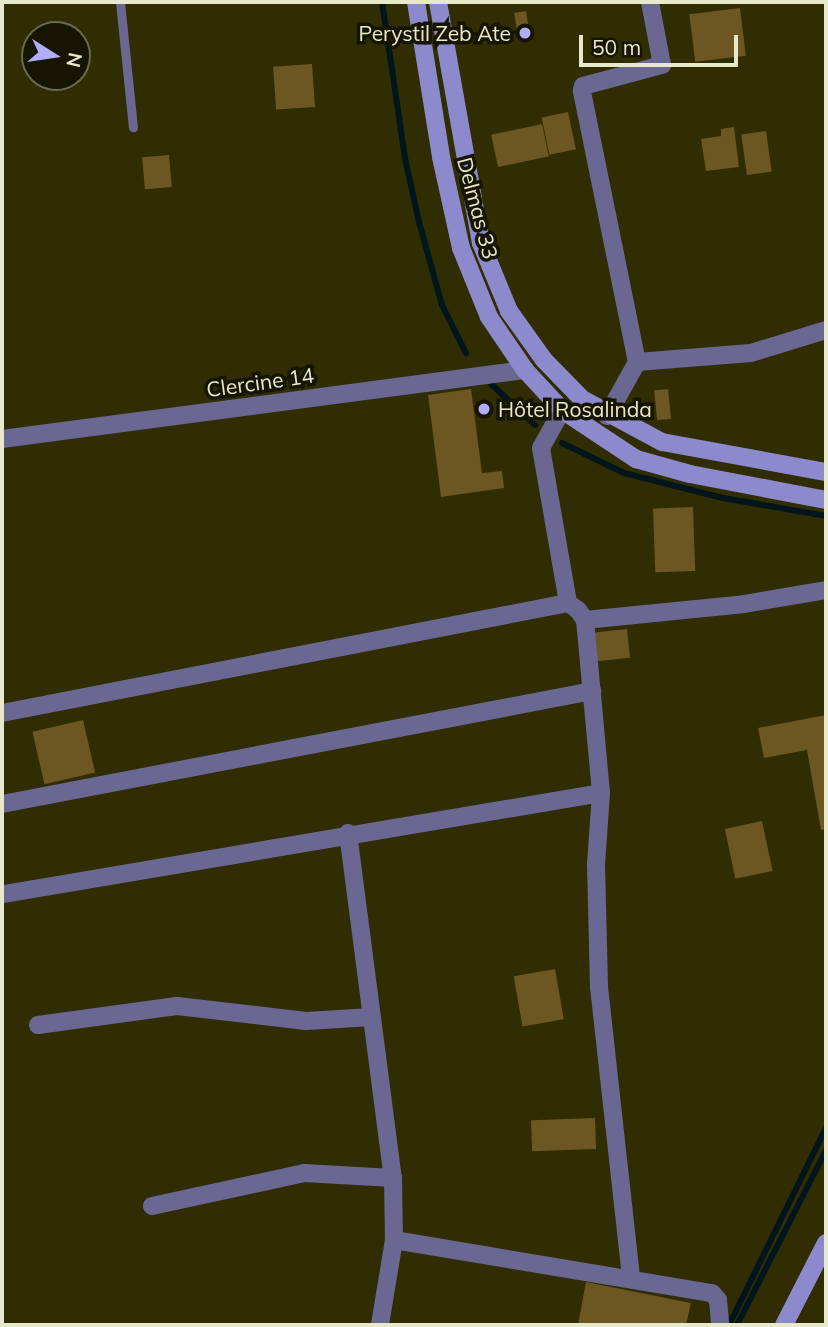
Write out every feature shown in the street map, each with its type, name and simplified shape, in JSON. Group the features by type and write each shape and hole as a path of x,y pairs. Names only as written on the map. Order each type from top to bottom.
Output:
{"main road":[{"name":"Delmas 33","path":"416,2 441,157 461,248 489,317 525,370 562,410 636,459 690,474 826,500"},
{"name":"Delmas 33","path":"438,2 481,243 509,311 544,360 582,398 607,416 662,442 694,452 826,472"},
{"path":"784,1325 826,1243"}],"street":[{"path":"607,416 637,362 582,91 583,86 662,65 650,2"},
{"path":"637,362 751,353 826,330"},
{"name":"Clercine 14","path":"2,439 525,370"},
{"path":"562,410 541,448 568,603 585,620 601,793 596,864 599,987 631,1277"},
{"path":"585,620 744,604 826,590"},
{"path":"2,713 568,603"},
{"path":"2,804 592,691"},
{"path":"4,894 348,833 601,793"},
{"path":"348,833 393,1178 394,1240 380,1325"},
{"path":"38,1025 177,1006 314,1022 372,1017"},
{"path":"152,1206 304,1173 393,1178"},
{"path":"394,1240 631,1277 712,1293 718,1300 720,1325"}],"lane":[{"path":"120,2 133,127"}],"building":[{"path":"740,8 746,56 695,62 689,14"},
{"path":"526,11 530,35 518,37 514,13"},
{"path":"312,64 315,107 276,110 273,67"},
{"path":"568,112 576,149 549,155 542,118"},
{"path":"542,124 549,156 498,167 491,135"},
{"path":"734,127 739,167 706,171 701,139 721,136 721,129"},
{"path":"766,131 772,172 747,175 741,134"},
{"path":"169,155 172,187 145,189 142,157"},
{"path":"471,389 482,473 502,471 504,488 441,497 428,395"},
{"path":"668,389 671,419 657,420 654,390"},
{"path":"693,507 695,571 655,572 653,508"},
{"path":"627,629 630,658 595,661 592,633"},
{"path":"826,715 826,829 821,830 807,750 764,758 758,728"},
{"path":"83,720 95,773 44,784 32,732"},
{"path":"762,821 773,871 735,879 725,829"},
{"path":"555,969 564,1019 522,1027 514,976"},
{"path":"595,1118 596,1149 532,1151 531,1120"},
{"path":"586,1282 691,1303 686,1325 578,1325"}],"waterway":[{"path":"382,2 405,158 419,222 442,305 466,353"},
{"path":"491,384 535,425"},
{"path":"562,443 624,473 723,498 826,516"},
{"path":"729,1325 826,1128"},
{"path":"737,1325 826,1150"}],"place":[{"name":"Perystil Zeb Ate","path":"525,33"},
{"name":"Hôtel Rosalinda","path":"484,409"}]}
